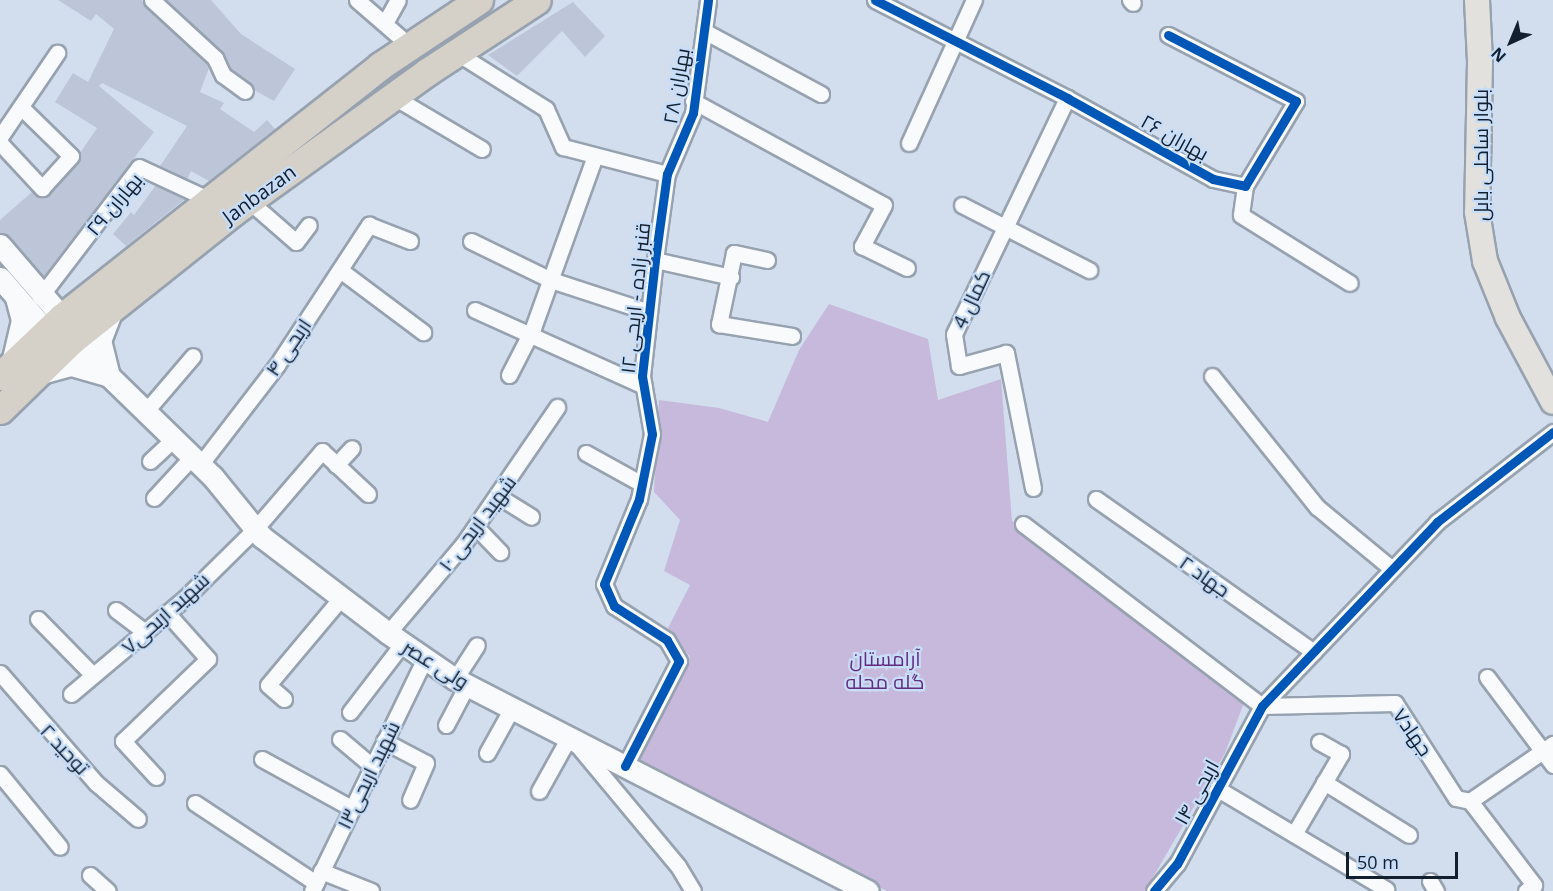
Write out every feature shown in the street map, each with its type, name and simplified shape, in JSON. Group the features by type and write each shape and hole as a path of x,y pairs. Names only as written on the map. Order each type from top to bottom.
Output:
{"highway":[{"name":"Janbazan","path":"105,299 210,200 410,46 479,0"},
{"name":"Janbazan","path":"0,410 14,372 60,330 249,201 457,53 537,0"}],"main road":[{"name":"بلوار ساحلی بابل","path":"1477,0 1480,62 1477,212 1485,261 1508,318 1553,402"},
{"path":"0,245 35,292"},
{"path":"0,278 35,292 105,299 100,341 109,376"},
{"path":"35,292 22,320 14,372 72,365 109,376"},
{"name":"ولی عصر","path":"35,292 60,330 196,461 255,529 395,638 461,682 868,891"}],"street":[{"path":"152,0 215,58 223,75 245,91"},
{"path":"357,0 410,46"},
{"path":"385,23 398,0"},
{"name":"بهاران ۲۸","path":"667,174 684,142 693,101 708,0"},
{"name":"بهاران ۲۶","path":"875,0 1067,98 1213,179 1245,186"},
{"path":"909,142 974,0"},
{"path":"704,31 821,94"},
{"path":"1168,35 1296,101 1245,186 1241,215 1350,283"},
{"path":"0,137 57,53"},
{"path":"457,53 546,109 562,147 667,174"},
{"path":"394,97 482,149"},
{"name":"کمال 4","path":"1033,488 1006,353 959,366 954,334 1067,98"},
{"path":"693,101 884,205 862,246 907,268"},
{"path":"0,142 42,188 71,156 21,107"},
{"path":"509,375 529,336 596,156"},
{"name":"بهاران ۲۹","path":"35,292 139,167 210,200"},
{"name":"قنبر زاده - اریحی ۱۲","path":"625,766 679,660 667,640 614,606 604,584 642,484 652,434 644,386 649,312 667,174"},
{"path":"249,201 296,242 309,225"},
{"path":"962,205 1089,270"},
{"name":"اریحی ۴","path":"154,498 196,461 277,364 369,225 410,241"},
{"path":"471,242 550,280 649,312"},
{"path":"767,260 734,253 731,277 719,324 792,336"},
{"path":"655,260 731,277"},
{"path":"340,270 423,332"},
{"path":"475,310 644,386"},
{"path":"146,411 194,356"},
{"path":"1212,376 1317,507 1392,569"},
{"name":"شهید اریحی ۱۰","path":"350,712 395,638 498,496 557,407"},
{"name":"اریحی ۱۴","path":"1156,890 1177,864 1262,706 1437,522 1553,432"},
{"path":"150,461 174,439"},
{"path":"352,448 336,465 368,494"},
{"name":"شهید اریحی۷","path":"71,694 167,613 255,529 322,451 336,465"},
{"path":"586,453 642,484"},
{"path":"498,496 531,517"},
{"name":"جهاد ۲","path":"1096,499 1314,652"},
{"path":"1023,524 1262,706"},
{"path":"476,527 500,552"},
{"path":"284,699 268,685 341,598"},
{"path":"116,610 145,632"},
{"path":"156,777 123,741 208,659 167,613"},
{"path":"38,619 93,675"},
{"path":"446,725 477,645"},
{"name":"شهید اریحی۱۳","path":"317,882 425,658"},
{"name":"توحید ۲","path":"0,673 96,783 138,819"},
{"path":"1487,678 1548,748 1553,765"},
{"name":"جهاد۷","path":"1262,706 1395,703 1456,798 1470,801"},
{"path":"487,753 512,708"},
{"path":"539,791 570,738 678,866 693,891"},
{"path":"340,739 372,766"},
{"path":"384,741 426,763 410,800"},
{"path":"1294,834 1341,754 1318,742"},
{"path":"1526,891 1534,885 1470,801 1548,748"},
{"path":"262,759 351,808"},
{"path":"0,774 60,847"},
{"path":"1324,782 1409,835"},
{"path":"1218,789 1386,889"},
{"path":"195,803 317,882 371,891"},
{"path":"90,875 108,891"}],"green space":[{"name":"آرامستان گله محله","path":"829,304 928,339 938,400 1001,379 1012,521 1248,692 1225,753 1145,891 887,891 638,762 690,657 668,628 690,585 664,571 680,520 654,492 659,400 719,408 768,422 799,350"}],"building":[{"path":"58,0 142,0 145,7 207,64 209,68 200,92 224,103 220,109 254,132 267,120 275,129 209,181 191,171 187,179 160,166 187,126 102,83 99,86 154,132 44,276 10,237 0,233 0,220 32,192 40,197 49,195 79,162 80,153 97,128 55,102 73,73 88,82 114,29 96,14 91,21"},
{"path":"166,0 211,0 241,34 295,69 274,101 254,90 231,69 222,51"},
{"path":"573,2 605,36 585,57 562,31 517,76 488,55"},
{"path":"156,185 185,199 126,246 113,234 131,212 134,215"}],"cycle path":[{"path":"625,766 679,661 667,640 614,606 604,584 639,499 652,434 642,376 655,260 667,174 693,113 708,0"},
{"path":"875,0 1067,98 1213,179 1245,186 1296,101 1168,35"},
{"path":"1154,891 1177,864 1262,706 1437,522 1553,432"}]}
